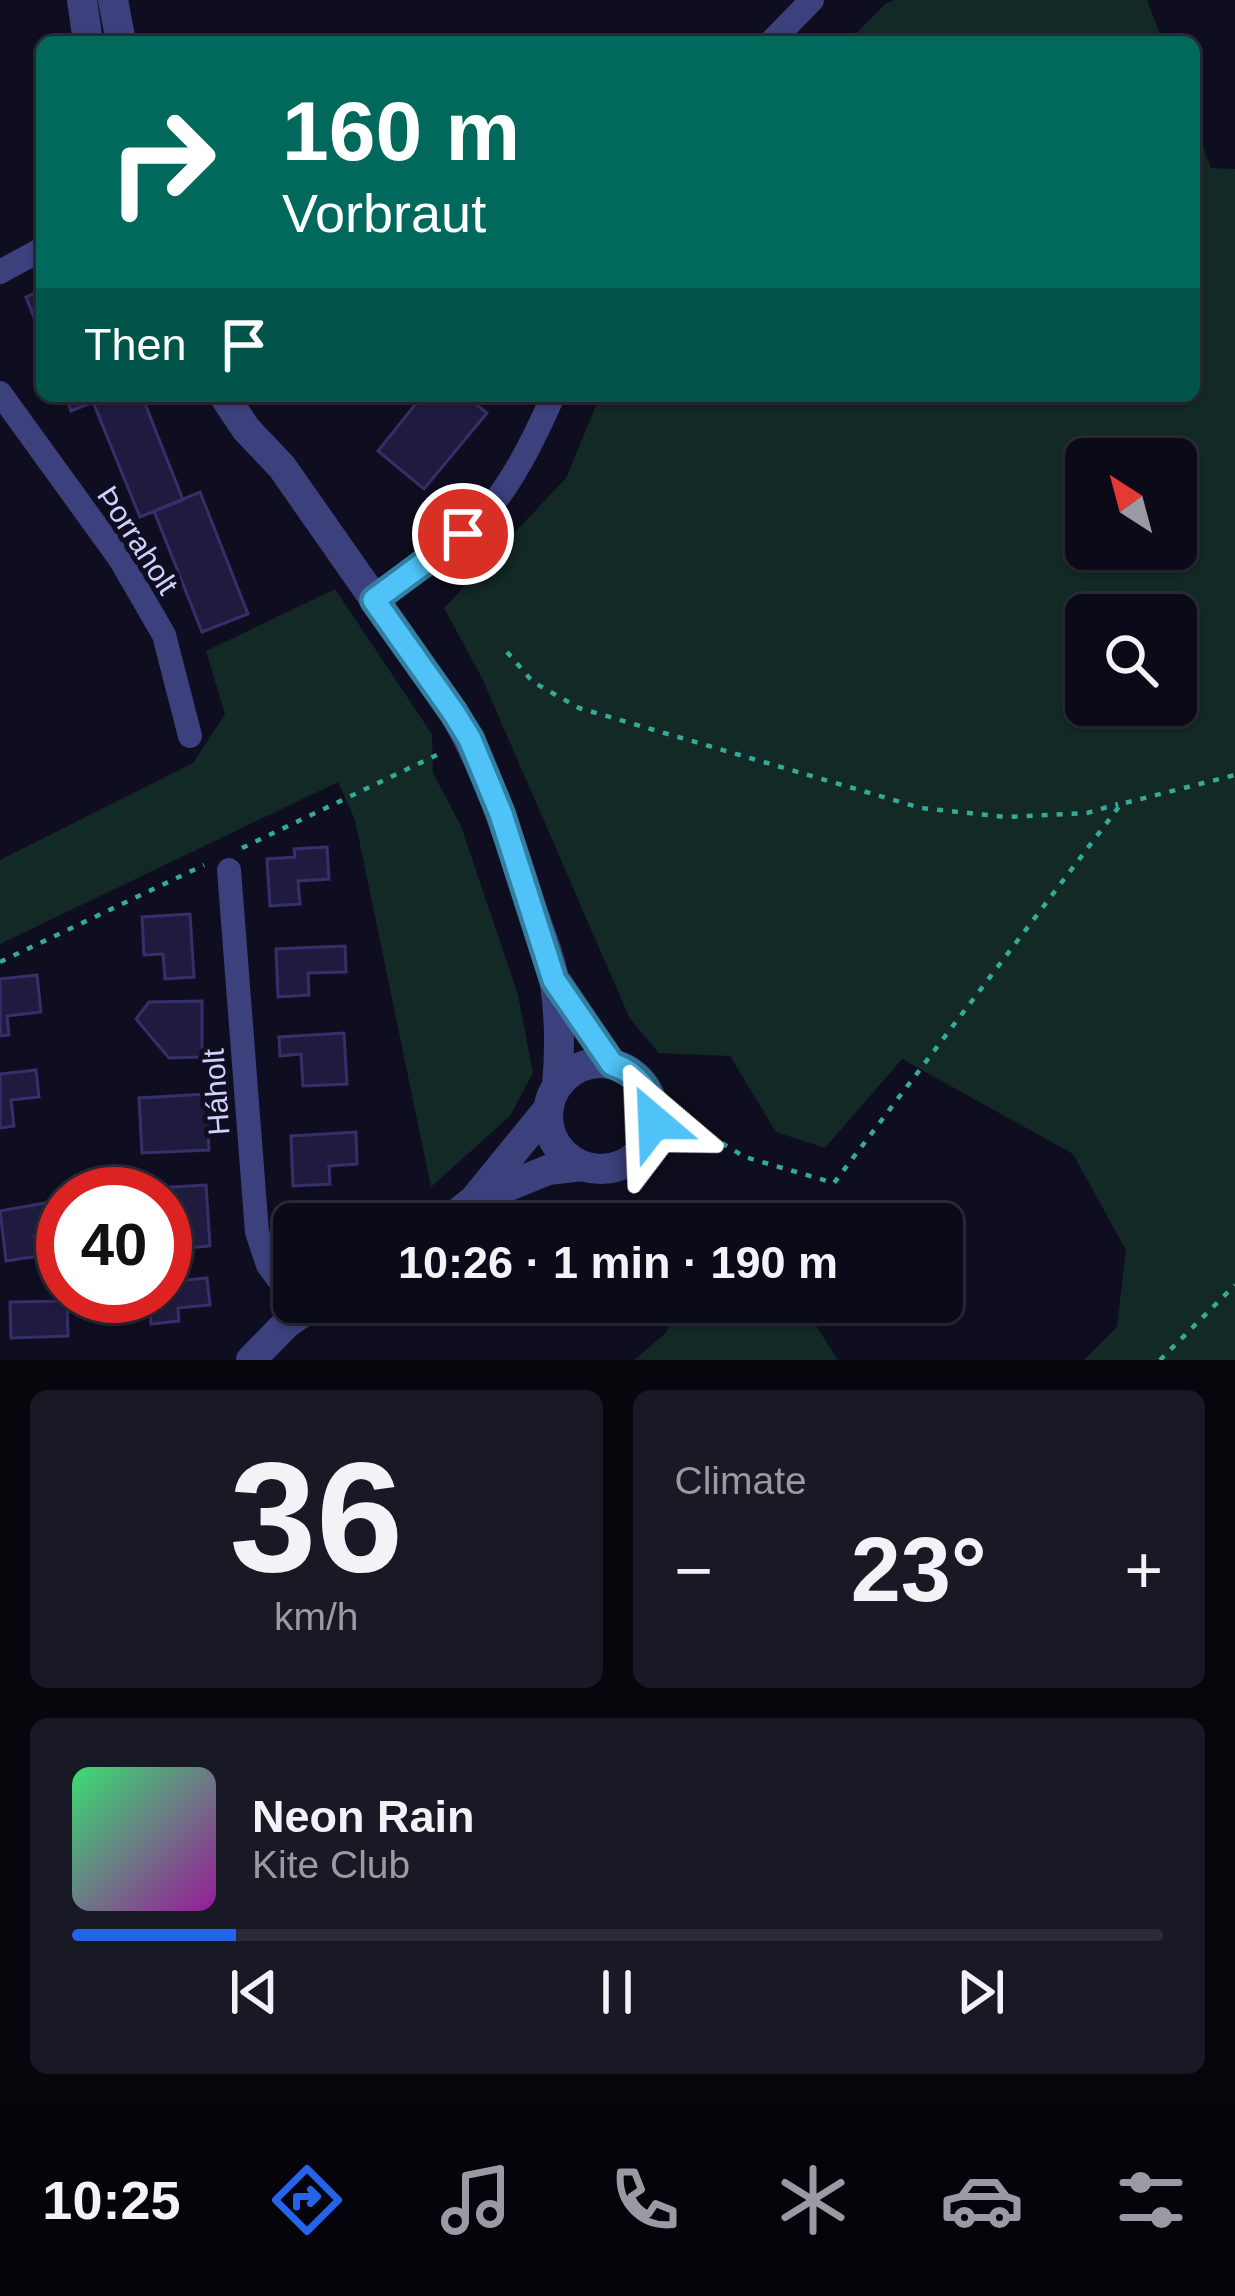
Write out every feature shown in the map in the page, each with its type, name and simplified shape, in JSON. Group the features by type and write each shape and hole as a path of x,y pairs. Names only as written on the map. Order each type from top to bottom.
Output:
{"street":[{"path":"82,0 87,36"},
{"path":"113,0 120,36"},
{"path":"777,36 812,0"},
{"path":"0,272 36,252"},
{"name":"Þorraholt","path":"0,393 120,559 164,635 190,736"},
{"path":"228,402 281,467 470,739 504,822 554,980 560,1058 548,1123 552,1137 570,1159 583,1166"},
{"path":"251,402 281,467"},
{"path":"374,600 463,534 503,491 550,402"},
{"name":"Háholt","path":"229,870 257,1232 273,1271"},
{"path":"554,980 612,1064"},
{"path":"470,1203 568,1075 597,1063 612,1064 637,1077 654,1112 651,1134 637,1156 614,1168 548,1170 474,1200"},
{"path":"251,1360 287,1323"}],"path":[{"path":"507,652 533,682 579,708 921,808 1006,817 1087,813 1235,775"},
{"path":"654,1112 700,1130 745,1157 834,1184 1121,804"},
{"path":"1160,1360 1235,1285"}],"green space":[{"path":"895,0 1147,0 1161,36 854,36"},
{"path":"1200,139 1211,168 1235,169 1235,1360 1084,1360 1117,1327 1126,1250 1073,1154 902,1059 825,1148 776,1132 730,1056 659,1053 630,1019 482,678 444,608 566,478 598,402 1200,402"},
{"path":"335,589 432,734 433,773 461,826 518,995 533,1073 510,1116 431,1187 355,820 338,782 0,944 0,860 193,763 225,714 206,651"},
{"path":"671,1323 814,1323 838,1360 634,1360 666,1333"}],"building":[{"path":"36,293 36,323 26,297"},
{"path":"68,402 93,402 71,411"},
{"path":"93,402 144,402 183,500 140,517"},
{"path":"417,402 473,402 487,413 424,489 378,451"},
{"path":"200,492 248,614 202,632 154,511"},
{"path":"327,847 329,879 298,881 300,904 270,906 267,859 295,857 294,849"},
{"path":"190,914 194,977 165,979 163,954 144,955 142,917"},
{"path":"345,946 346,972 308,973 309,995 278,997 276,949"},
{"path":"37,975 41,1012 7,1016 9,1035 0,1036 0,979"},
{"path":"202,1001 202,1057 169,1058 136,1019 149,1002"},
{"path":"344,1033 347,1084 303,1086 301,1054 280,1056 279,1037"},
{"path":"36,1070 39,1097 11,1100 14,1126 0,1128 0,1074"},
{"path":"206,1094 209,1150 142,1153 139,1098"},
{"path":"356,1132 357,1164 329,1166 330,1184 293,1186 291,1136"},
{"path":"206,1185 210,1246 192,1248 192,1186"},
{"path":"36,1205 36,1256 6,1261 0,1211"},
{"path":"207,1278 210,1305 192,1307 192,1279"},
{"path":"10,1302 36,1302 36,1323 68,1323 68,1336 11,1338"}],"route":[{"path":"463,534 374,600 470,739 493,791 554,980 612,1064 626,1069 646,1087 654,1122"}]}
